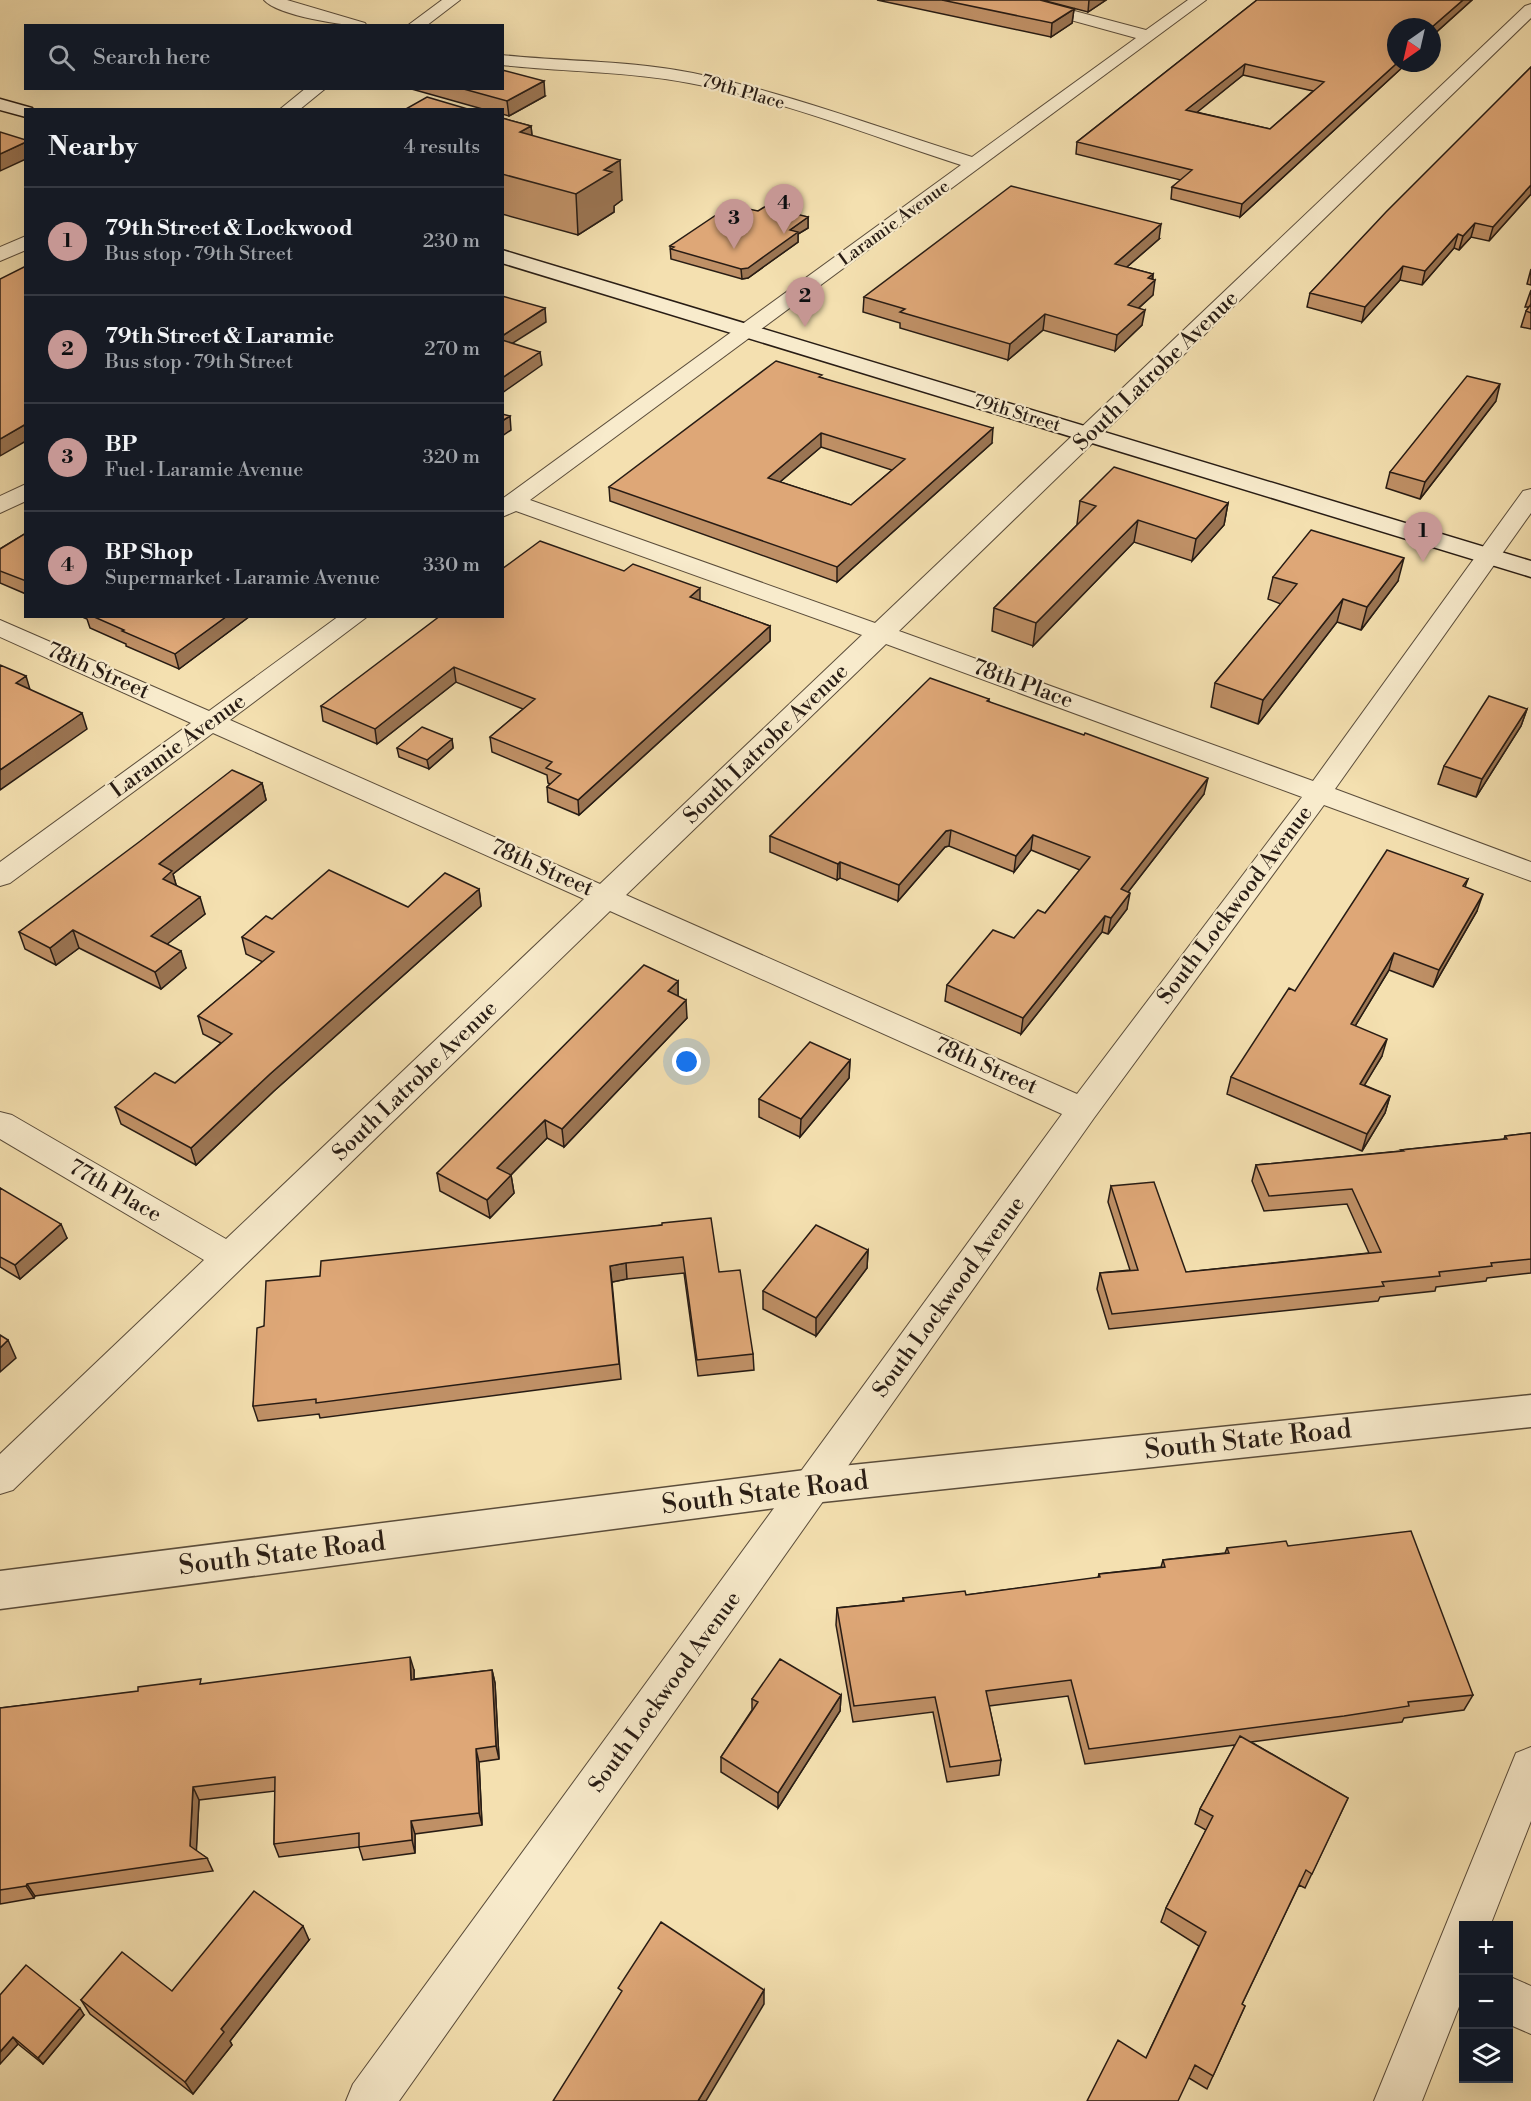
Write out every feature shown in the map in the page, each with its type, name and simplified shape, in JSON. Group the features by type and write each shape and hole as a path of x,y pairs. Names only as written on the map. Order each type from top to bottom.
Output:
{"main road":[{"path":"0,104 24,110"},
{"name":"79th Street","path":"504,257 1531,569"},
{"name":"South State Road","path":"0,1590 813,1486 1531,1411"}],"street":[{"path":"272,0 352,24"},
{"path":"418,24 452,0"},
{"path":"1015,0 1149,36"},
{"name":"Laramie Avenue","path":"508,506 1198,0"},
{"name":"South Latrobe Avenue","path":"0,1479 1531,9"},
{"name":"79th Place","path":"504,60 620,69 692,78 834,119 975,164"},
{"path":"290,108 315,90"},
{"path":"0,255 24,243"},
{"path":"0,507 24,492"},
{"name":"South Lockwood Avenue","path":"370,2101 1083,1110 1318,794 1531,496"},
{"name":"78th Place","path":"508,506 1090,708 1531,872"},
{"name":"Laramie Avenue","path":"0,876 353,618"},
{"name":"78th Street","path":"0,628 1083,1110"},
{"name":"77th Place","path":"0,1124 230,1258"},
{"path":"1470,1921 1531,1767"},
{"path":"1398,2101 1459,1961"},
{"path":"1513,2001 1531,2012"}],"building":[{"path":"942,0 1040,0 1074,9 1052,23"},
{"path":"1257,0 1463,0 1441,19 1387,18 1387,72 1242,204 1172,187 1192,170 1077,142","holes":["1245,64 1324,82 1270,129 1186,110"]},
{"path":"1531,67 1531,185 1493,227 1475,223 1463,236 1458,234 1425,271 1403,266 1365,307 1310,293 1386,212"},
{"path":"504,71 544,81 507,101 467,90 504,90"},
{"path":"427,97 464,108 408,108"},
{"path":"504,119 531,126 520,132 620,160 604,170 612,172 576,194 504,175"},
{"path":"0,132 24,139 24,143 0,154"},
{"path":"1011,186 1161,224 1115,264 1153,274 1148,278 1155,280 1128,305 1145,310 1117,335 1045,314 1010,344 900,312 905,309 864,297"},
{"path":"766,206 808,217 790,230 798,232 748,268 741,269 671,249 674,247 670,246 722,211 735,214 744,208 758,211"},
{"path":"24,267 24,425 0,439 0,279"},
{"path":"504,297 545,308 504,335"},
{"path":"504,341 540,352 504,377"},
{"path":"776,361 822,375 819,377 993,428 837,567 609,487","holes":["821,433 905,459 851,505 768,478"]},
{"path":"1467,376 1500,384 1425,482 1390,472"},
{"path":"1114,467 1228,503 1196,539 1138,520 1036,623 994,608 1096,506 1080,501"},
{"path":"1311,530 1404,558 1367,607 1343,599 1263,700 1215,683 1297,584 1273,577"},
{"path":"24,534 24,580 0,571 0,549"},
{"path":"540,541 624,571 633,564 700,588 690,597 770,626 578,800 547,787 561,774 546,768 552,762 490,737 535,699 454,667 375,729 321,706 437,618 504,618 504,568"},
{"path":"97,618 224,618 175,654 122,631 124,630"},
{"path":"0,665 26,676 16,683 82,713 0,770"},
{"path":"930,678 989,699 987,701 1084,735 1085,733 1208,778 1121,889 1130,893 1111,918 1105,916 1023,1018 947,985 993,930 1014,938 1038,910 1045,913 1090,857 1033,835 1016,856 951,830 946,831 899,885 840,862 838,864 770,836"},
{"path":"1489,696 1527,709 1482,779 1444,766"},
{"path":"422,727 452,739 427,760 397,748"},
{"path":"232,770 262,783 159,864 172,871 163,879 200,897 151,936 181,951 155,972 73,930 50,948 19,932 139,842"},
{"path":"1387,850 1468,879 1463,886 1483,894 1439,970 1394,953 1351,1024 1387,1039 1360,1084 1390,1096 1367,1134 1231,1077 1289,988 1295,991"},
{"path":"329,870 408,907 445,873 479,889 270,1074 191,1148 115,1107 155,1073 175,1083 232,1034 198,1016 274,952 242,937 266,916 272,919"},
{"path":"644,965 678,981 668,991 686,1000 562,1129 545,1120 497,1168 511,1175 487,1200 437,1173"},
{"path":"810,1042 850,1060 801,1119 759,1099"},
{"path":"1531,1133 1531,1259 1439,1272 1440,1276 1382,1282 1384,1286 1112,1314 1100,1273 1138,1270 1111,1186 1154,1182 1186,1272 1381,1252 1352,1189 1269,1196 1256,1165 1507,1139 1505,1136"},
{"path":"0,1188 61,1224 15,1265 0,1257"},
{"path":"711,1218 719,1272 740,1270 753,1354 697,1360 683,1257 610,1266 619,1364 316,1403 316,1399 253,1406 257,1328 264,1326 266,1281 320,1276 321,1261"},
{"path":"816,1225 868,1250 816,1318 763,1291"},
{"path":"0,1335 8,1340 0,1348"},
{"path":"1411,1531 1473,1695 1408,1702 1409,1706 1344,1716 1089,1749 1071,1680 986,1691 1001,1760 950,1767 935,1697 854,1706 837,1608 904,1601 903,1598 965,1591 966,1595 1100,1577 1099,1574 1165,1567 1163,1560 1229,1553 1227,1548 1286,1541 1288,1546"},
{"path":"410,1657 411,1680 492,1670 496,1746 476,1749 479,1813 411,1821 412,1840 359,1847 359,1833 274,1844 275,1777 193,1787 190,1846 207,1858 27,1884 0,1890 0,1708 138,1691 138,1687 201,1679 200,1684"},
{"path":"780,1659 841,1695 778,1793 721,1757 758,1702 752,1699"},
{"path":"1240,1736 1348,1798 1312,1874 1306,1870 1242,2004 1245,2006 1213,2076 1195,2065 1178,2101 1087,2101 1118,2040 1146,2058 1206,1932 1166,1908 1213,1816 1200,1809"},
{"path":"254,1891 303,1926 221,2029 224,2032 185,2082 81,2000 122,1952 172,1991"},
{"path":"661,1922 764,1990 698,2101 553,2101 622,1991 618,1988"},
{"path":"26,1965 80,2008 38,2058 13,2037 0,2052 0,1995"}],"place":[{"name":"BP Shop","path":"784,234"},
{"name":"BP","path":"734,249"},
{"name":"79th Street & Laramie","path":"805,327"},
{"name":"79th Street & Lockwood","path":"1423,562"}]}
